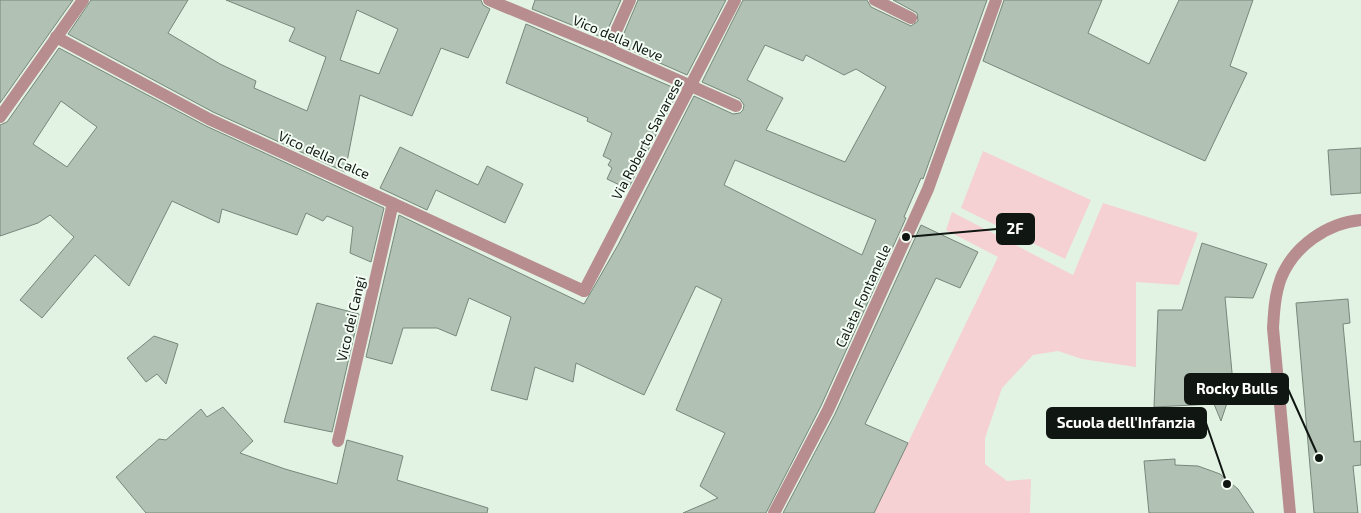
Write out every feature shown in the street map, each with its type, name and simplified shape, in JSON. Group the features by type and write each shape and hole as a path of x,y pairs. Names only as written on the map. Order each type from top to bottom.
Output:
{"street":[{"path":"0,117 83,0"},
{"name":"Vico della Neve","path":"489,0 608,49 736,106"},
{"path":"608,49 630,0"},
{"name":"Via Roberto Savarese","path":"584,291 735,0"},
{"path":"875,0 911,18"},
{"name":"Calata Fontanelle","path":"774,513 828,410 928,189 996,0"},
{"name":"Vico della Calce","path":"56,37 209,119 584,291"},
{"name":"Vico dei Cangi","path":"338,441 393,203"},
{"path":"1290,513 1273,328 1275,299 1281,277 1296,255 1313,238 1331,226 1361,220"}],"shaded area":[{"path":"983,151 1091,200 1065,259 961,208"},
{"path":"1103,203 1198,233 1179,285 1136,282 1136,367 1082,359 1058,351 1033,355 1002,388 985,438 985,464 1007,481 1031,479 1030,513 874,513 998,257 946,230 952,212 1073,275"}],"building":[{"path":"0,0 73,0 0,103"},
{"path":"91,0 188,0 168,33 220,64 256,81 254,88 307,111 326,57 289,41 295,28 226,0 481,0 483,5 490,9 468,58 441,48 412,116 360,95 345,172 213,112 68,34","holes":["357,10 398,29 379,74 340,60"]},
{"path":"535,0 621,0 604,38 532,9"},
{"path":"638,0 726,0 687,75 619,45"},
{"path":"743,0 867,0 871,7 911,26 918,21 917,13 893,0 987,0 923,179 921,178 904,217 906,218 821,406 766,513 683,513 718,498 700,486 725,433 676,410 722,299 696,286 644,395 576,363 573,382 535,367 527,400 491,390 511,317 469,298 456,336 437,328 403,328 392,364 366,357 399,215 584,304 618,245 694,96 733,114 740,113 743,110 744,105 740,99 702,82","holes":["765,45 803,61 806,55 844,75 856,69 886,87 845,162 766,130 783,98 747,80","735,160 876,220 862,255 724,185"]},
{"path":"1004,0 1102,0 1088,33 1149,64 1179,0 1253,0 1230,66 1247,73 1205,161 983,61"},
{"path":"526,24 679,90 628,189 607,179 612,168 608,165 611,160 603,156 612,133 587,121 588,118 506,83"},
{"path":"59,48 206,126 384,208 371,262 350,253 353,227 327,216 323,221 306,213 297,235 222,209 219,223 172,201 129,286 95,255 42,318 20,300 74,237 50,215 38,223 0,236 0,125 7,122","holes":["61,101 97,127 67,167 33,144"]},
{"path":"400,147 478,185 487,166 523,184 505,223 436,190 427,210 380,188"},
{"path":"1361,148 1361,193 1331,195 1328,150"},
{"path":"921,225 978,252 960,288 936,278 865,424 908,443 874,513 783,513 835,414"},
{"path":"1202,243 1267,264 1253,298 1225,297 1234,394 1229,397 1221,421 1214,404 1154,407 1158,310 1182,310"},
{"path":"1348,299 1350,323 1343,324 1354,442 1361,441 1361,465 1353,466 1358,513 1314,513 1296,303"},
{"path":"317,303 359,314 332,432 284,422"},
{"path":"154,336 178,344 166,384 157,374 146,382 127,358"},
{"path":"223,407 253,441 240,453 285,469 337,484 347,440 403,456 397,480 488,508 487,513 146,513 116,477 159,439 166,440 201,409 207,417"},
{"path":"1175,459 1175,465 1198,466 1220,474 1238,489 1254,513 1149,513 1144,461"}],"place":[{"name":"2F","path":"906,237"},
{"name":"Rocky Bulls","path":"1319,458"},
{"name":"Scuola dell'Infanzia","path":"1227,484"}]}
